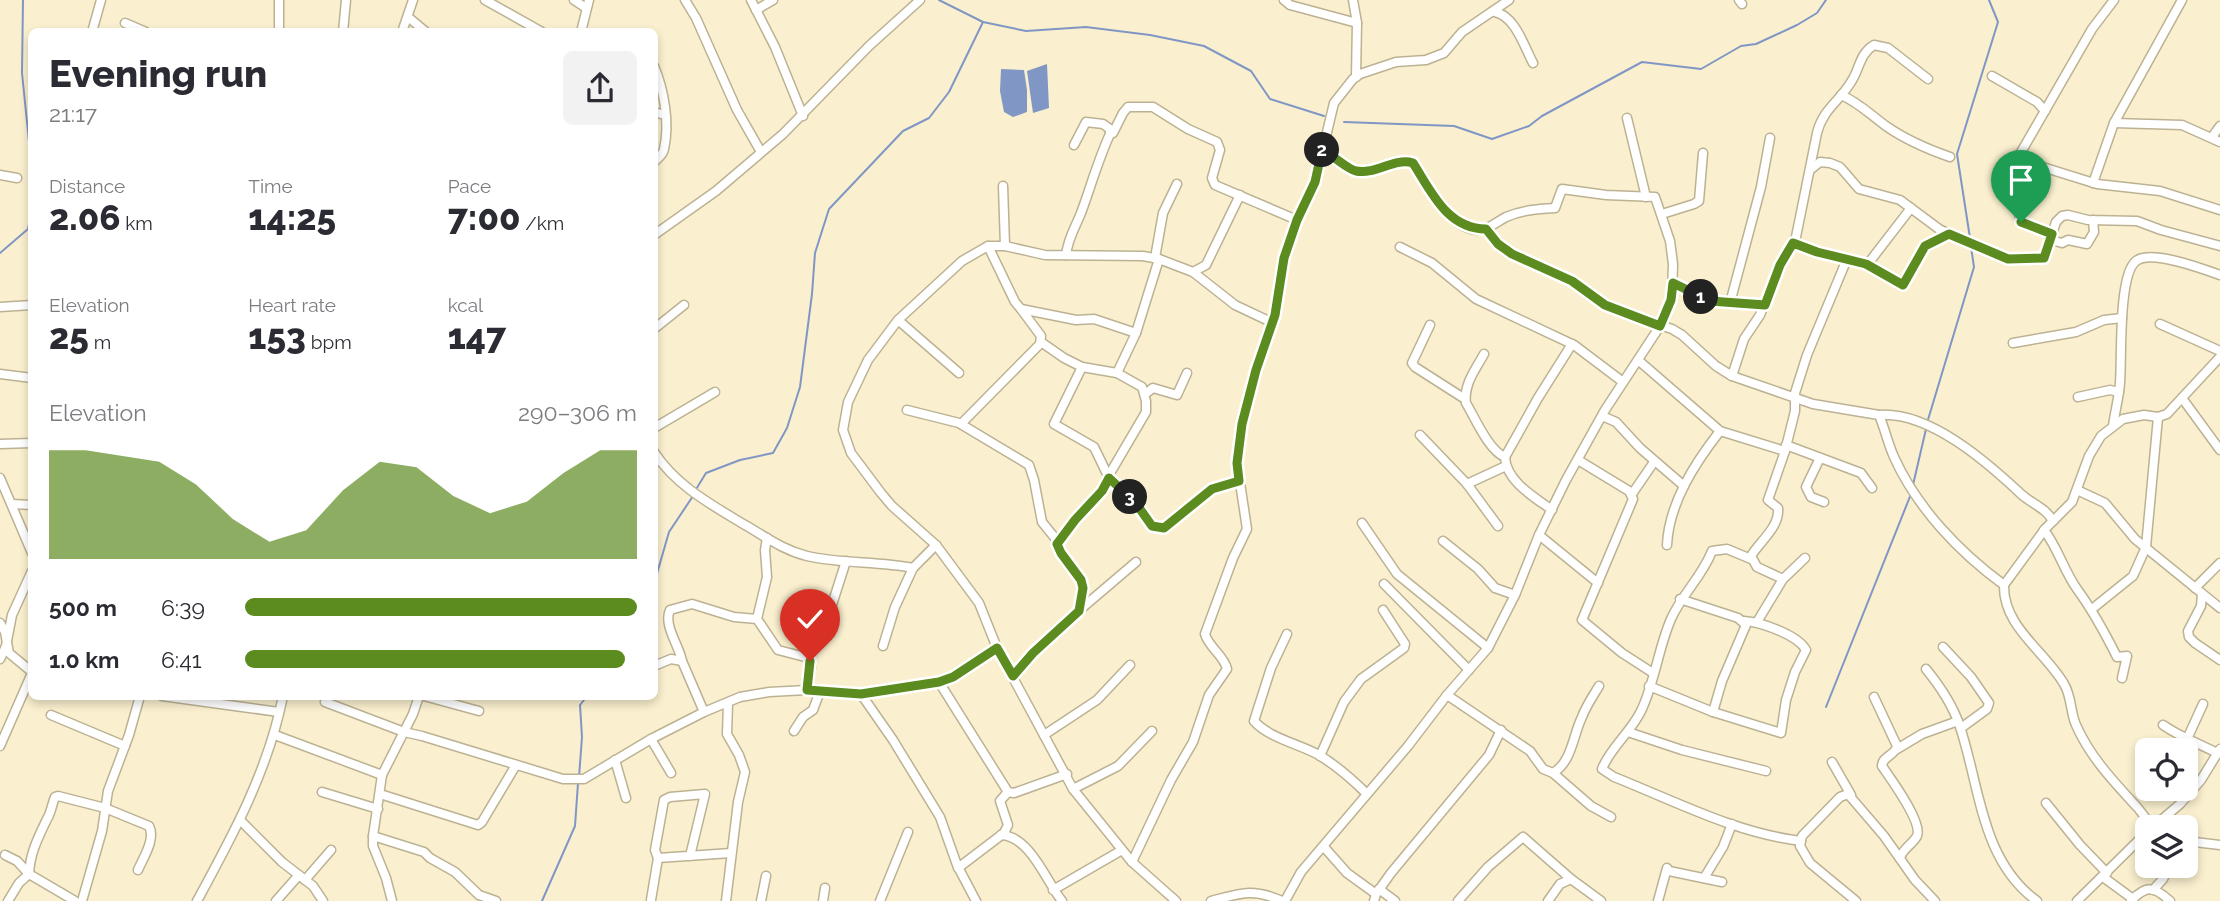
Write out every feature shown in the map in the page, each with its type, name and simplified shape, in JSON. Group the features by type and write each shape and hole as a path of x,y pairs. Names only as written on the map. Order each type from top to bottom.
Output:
{"street":[{"path":"93,28 101,0"},
{"path":"279,0 279,28"},
{"path":"343,28 346,0"},
{"path":"404,28 413,0"},
{"path":"485,0 534,28"},
{"path":"574,0 587,4 582,28"},
{"path":"685,0 696,18 737,110 761,152"},
{"path":"751,0 775,47 803,116"},
{"path":"756,10 773,0"},
{"path":"658,232 716,191 803,116 861,54 920,0"},
{"path":"1284,0 1290,5 1357,23"},
{"path":"1353,0 1357,23 1356,77"},
{"path":"1132,862 1171,780 1193,742 1209,695 1227,669 1225,661 1206,639 1205,634 1233,558 1247,529 1237,463 1242,424 1256,370 1273,323 1284,258 1297,220 1315,182 1334,103 1356,77 1396,62 1435,58 1444,53 1462,32 1509,0"},
{"path":"2114,0 2092,29 2020,154 2020,159 2093,183 2160,191 2220,210"},
{"path":"2093,183 2114,123 2182,0"},
{"path":"1495,12 1505,15 1511,22 1533,63"},
{"path":"408,17 421,28"},
{"path":"125,23 137,28"},
{"path":"1732,376 1744,339 1765,305 1780,265 1793,243 1820,122 1851,83 1863,55 1874,44 1888,48 1928,79"},
{"path":"658,76 665,115 664,147 658,158"},
{"path":"1992,76 2037,102 2045,111"},
{"path":"1840,95 1856,102 1916,145 1950,157"},
{"path":"1066,255 1069,235 1080,214 1093,171 1110,134 1114,132 1128,107 1153,107 1188,129 1217,142 1220,150 1213,182 1297,220"},
{"path":"658,113 665,115"},
{"path":"1627,118 1646,197"},
{"path":"1073,145 1086,122 1106,126 1110,129 1110,134"},
{"path":"2114,123 2182,125 2220,142"},
{"path":"2212,137 2220,126"},
{"path":"1730,303 1761,187 1770,138"},
{"path":"1211,901 1250,892 1264,893 1283,901 1301,872 1325,847 1488,648 1539,535 1578,460 1602,416 1660,326 1671,300 1672,250 1655,197 1606,195 1562,189 1555,208 1514,214 1486,229 1464,225 1450,216 1413,163 1405,161 1378,170 1357,172 1348,169 1340,159 1322,150"},
{"path":"1662,214 1699,201 1703,153"},
{"path":"1810,170 1820,162 1836,165 1859,188 1896,199 1949,234 2008,259 2044,258 2056,222 2062,216 2068,215 2093,220 2137,221 2220,246"},
{"path":"0,175 17,177"},
{"path":"1117,373 1136,333 1157,259 1163,213 1177,184"},
{"path":"1003,186 1005,246"},
{"path":"2019,194 2018,210 2021,222 2063,243 2067,239 2087,245 2094,232 2093,220"},
{"path":"1193,271 1206,265 1240,195"},
{"path":"1867,265 1912,208"},
{"path":"1486,229 1498,244 1512,254 1572,281 1605,305 1672,329 1732,376 1796,399 1879,415 1894,414 1961,443 1994,467 2022,495 2050,515 2053,521"},
{"path":"1793,243 1867,265 1903,285 1925,246 1949,234"},
{"path":"1176,901 1132,862 1073,789 997,648 979,603 936,545 881,493 851,453 843,430 848,402 868,360 898,320 962,261 988,246 1005,246 1033,253 1157,259 1193,271 1236,305 1273,323"},
{"path":"988,246 1015,303 1036,328 1041,342 1082,367 1117,373 1142,387 1145,394 1146,412 1102,491 1057,544"},
{"path":"1399,247 1432,263 1476,299 1572,344 1623,382"},
{"path":"2113,426 2119,391 2123,299 2132,268 2139,260 2157,258 2220,275"},
{"path":"1751,559 1779,516 1778,508 1768,500 1785,448 1795,393 1807,355 1847,259"},
{"path":"1673,283 1705,299 1765,305"},
{"path":"658,326 684,304"},
{"path":"0,307 28,305"},
{"path":"1021,309 1076,320 1094,319 1136,333"},
{"path":"2013,343 2076,332 2104,320 2122,318"},
{"path":"898,320 959,373"},
{"path":"2160,324 2220,351"},
{"path":"1430,325 1412,360 1413,366 1465,399 1492,447 1522,488 1552,510"},
{"path":"961,424 1041,342"},
{"path":"1467,484 1505,462 1538,398 1572,344"},
{"path":"1465,399 1469,381 1484,354"},
{"path":"2004,585 2044,530 2072,502 2095,444 2113,426 2132,416 2158,417 2167,414 2220,357"},
{"path":"1638,360 1720,430 1820,458 1861,474 1872,488"},
{"path":"1082,367 1054,424 1094,447 1109,477 1135,502 1152,526 1164,528 1212,489 1239,481"},
{"path":"1145,394 1153,388 1177,395 1187,373"},
{"path":"0,374 28,378"},
{"path":"2078,397 2110,390 2119,391"},
{"path":"658,426 715,392"},
{"path":"2182,398 2220,450"},
{"path":"907,410 961,424 1029,465 1040,519 1081,580 1083,588 1079,611"},
{"path":"1879,415 1894,458 1924,509 2004,585 2006,606 2015,622 2066,688 2074,722 2081,734 2108,776 2142,815"},
{"path":"1602,416 1616,422 1654,461 1684,486"},
{"path":"2092,609 2133,576 2146,547 2158,417"},
{"path":"1667,545 1667,532 1684,486 1700,456 1720,430"},
{"path":"1420,435 1467,484 1498,526"},
{"path":"0,444 28,443"},
{"path":"658,457 670,472 695,493 774,545 805,555 913,568"},
{"path":"1820,458 1806,487 1811,496 1824,502"},
{"path":"1578,460 1632,494"},
{"path":"1653,673 1622,653 1582,620 1632,505 1632,494 1654,461"},
{"path":"0,478 28,543"},
{"path":"2077,490 2105,503 2135,539 2220,608"},
{"path":"12,504 28,505"},
{"path":"1362,523 1397,574 1488,648"},
{"path":"2044,530 2056,547 2078,591 2092,609 2117,657 2127,656 2122,678"},
{"path":"1539,535 1598,583"},
{"path":"767,538 767,577 757,619 778,650 809,659 811,667 807,690"},
{"path":"1443,541 1478,569 1495,588 1514,595"},
{"path":"883,646 895,607 913,568 936,545"},
{"path":"1783,579 1758,566 1751,559 1728,549 1712,551 1707,565 1680,600 1664,635 1642,710 1602,769 1642,790 1732,824 1776,838 1801,841"},
{"path":"1757,622 1783,579 1805,558"},
{"path":"830,611 846,561"},
{"path":"1013,676 1033,653 1136,562"},
{"path":"2220,563 2198,591 2201,606 2188,631 2189,637 2195,643 2220,660"},
{"path":"0,659 6,646 12,615 28,580"},
{"path":"1384,584 1469,670"},
{"path":"1649,686 1713,712 1781,733 1786,700 1806,650 1797,640 1757,622 1744,621 1680,600"},
{"path":"704,712 669,625 667,616 670,610 692,604 734,617 757,619"},
{"path":"1320,756 1349,694 1361,680 1404,648 1405,645 1383,610"},
{"path":"1713,712 1722,681 1746,628 1744,621"},
{"path":"0,623 5,632 6,646 13,658 28,670"},
{"path":"1287,634 1271,668 1254,721 1265,730 1320,756 1344,772 1367,794"},
{"path":"1900,858 1902,851 1916,838 1918,829 1906,803 1882,766 1884,759 1922,734 1959,725 1987,709 1989,703 1971,677 1943,647"},
{"path":"325,702 404,732 563,779 584,779 651,739 740,697 769,691 807,690 861,694 939,682 953,677 997,648"},
{"path":"658,664 671,659 682,661"},
{"path":"1044,735 1097,700 1130,665"},
{"path":"1926,669 1959,725 1988,833 2020,888 2037,901"},
{"path":"0,746 28,682"},
{"path":"939,682 1008,792 1014,793 1067,774"},
{"path":"1553,772 1560,767 1572,747 1581,718 1599,686"},
{"path":"794,731 803,717 813,710 820,691"},
{"path":"861,694 894,740 940,817 958,867 976,901"},
{"path":"1447,695 1530,751 1543,769 1553,772 1591,806 1611,817"},
{"path":"1874,697 1897,749"},
{"path":"82,901 95,861 108,791 139,700"},
{"path":"204,700 279,712"},
{"path":"197,901 240,820 275,735 282,700"},
{"path":"392,901 373,846 373,836 382,775 417,700"},
{"path":"439,700 479,711"},
{"path":"726,901 745,772 740,755 727,734 727,703"},
{"path":"2187,738 2203,704"},
{"path":"51,715 125,746"},
{"path":"2163,725 2184,738"},
{"path":"1377,895 1489,755 1501,730"},
{"path":"1073,789 1118,766 1152,731"},
{"path":"1628,732 1682,750 1766,771"},
{"path":"275,735 382,775"},
{"path":"651,739 671,773"},
{"path":"2167,815 2202,780 2218,751 2198,743"},
{"path":"615,760 626,798"},
{"path":"1832,762 1851,795 1936,901"},
{"path":"380,794 478,825 516,765"},
{"path":"322,792 378,809"},
{"path":"1006,835 1008,825 1000,801 1008,792"},
{"path":"651,900 658,858 655,850 664,800 705,794 690,856"},
{"path":"1851,795 1840,797 1802,836 1801,848 1810,863 1856,901"},
{"path":"8,901 19,883 29,874 30,858 55,797 62,796 105,808 143,823 152,831 138,870"},
{"path":"2046,803 2105,875 2132,900 2142,890 2153,890 2170,901"},
{"path":"240,820 282,862 313,886 324,901"},
{"path":"1704,878 1723,847 1732,824"},
{"path":"880,901 908,832"},
{"path":"958,867 990,841 1006,835 1025,845 1062,901"},
{"path":"373,836 424,852 455,872 480,895 496,901"},
{"path":"1458,901 1488,867 1523,837 1601,901"},
{"path":"2198,842 2220,845"},
{"path":"2077,901 2135,844"},
{"path":"1325,847 1347,873 1377,895 1395,901"},
{"path":"276,901 331,850"},
{"path":"1053,890 1122,850"},
{"path":"658,858 731,853"},
{"path":"5,855 17,861 29,874 75,901"},
{"path":"1658,901 1667,868 1669,871 1722,883"},
{"path":"761,901 766,876"},
{"path":"2153,890 2163,878"},
{"path":"1548,901 1560,884 1571,879"},
{"path":"823,901 825,888"}],"water":[{"path":"1047,64 1049,108 1033,113 1027,71"},
{"path":"1001,69 1024,70 1027,112 1013,117 1004,112 1000,91"}],"waterway":[{"path":"23,0 22,73 28,132"},
{"path":"939,0 983,22 1026,31 1086,27 1150,35 1204,46 1251,71 1270,99 1324,116"},
{"path":"1344,122 1454,126 1492,139 1529,126 1542,116 1642,62 1701,69 1741,46 1756,44 1797,25 1817,13 1826,0"},
{"path":"1970,238 1957,154 1998,22 1989,0"},
{"path":"695,491 706,473 740,460 773,453 787,428 800,387 815,253 829,209 903,131 929,118 949,92 983,22"},
{"path":"0,253 28,229"},
{"path":"1927,423 1974,267 1971,247"},
{"path":"1913,485 1926,429"},
{"path":"1826,707 1911,494"},
{"path":"658,570 669,532 693,496"},
{"path":"579,777 582,737 580,705 584,700"},
{"path":"542,901 575,826 578,783"}],"route":[{"path":"810,661 807,690 820,691 861,694 939,682 953,677 997,648 1013,676 1055,631 1079,611 1083,595 1081,580 1057,544 1102,491 1109,478 1135,502 1152,526 1158,528 1164,528 1212,489 1239,481 1237,463 1242,424 1256,370 1275,315 1284,258 1297,220 1315,182 1322,150 1340,159 1348,169 1357,172 1378,170 1405,161 1413,163 1440,205 1457,221 1474,228 1486,229 1506,251 1572,281 1605,305 1660,326 1671,300 1673,283 1710,301 1765,305 1775,276 1793,243 1866,264 1903,285 1925,246 1949,234 2008,259 2044,258 2052,234 2021,222"}]}
